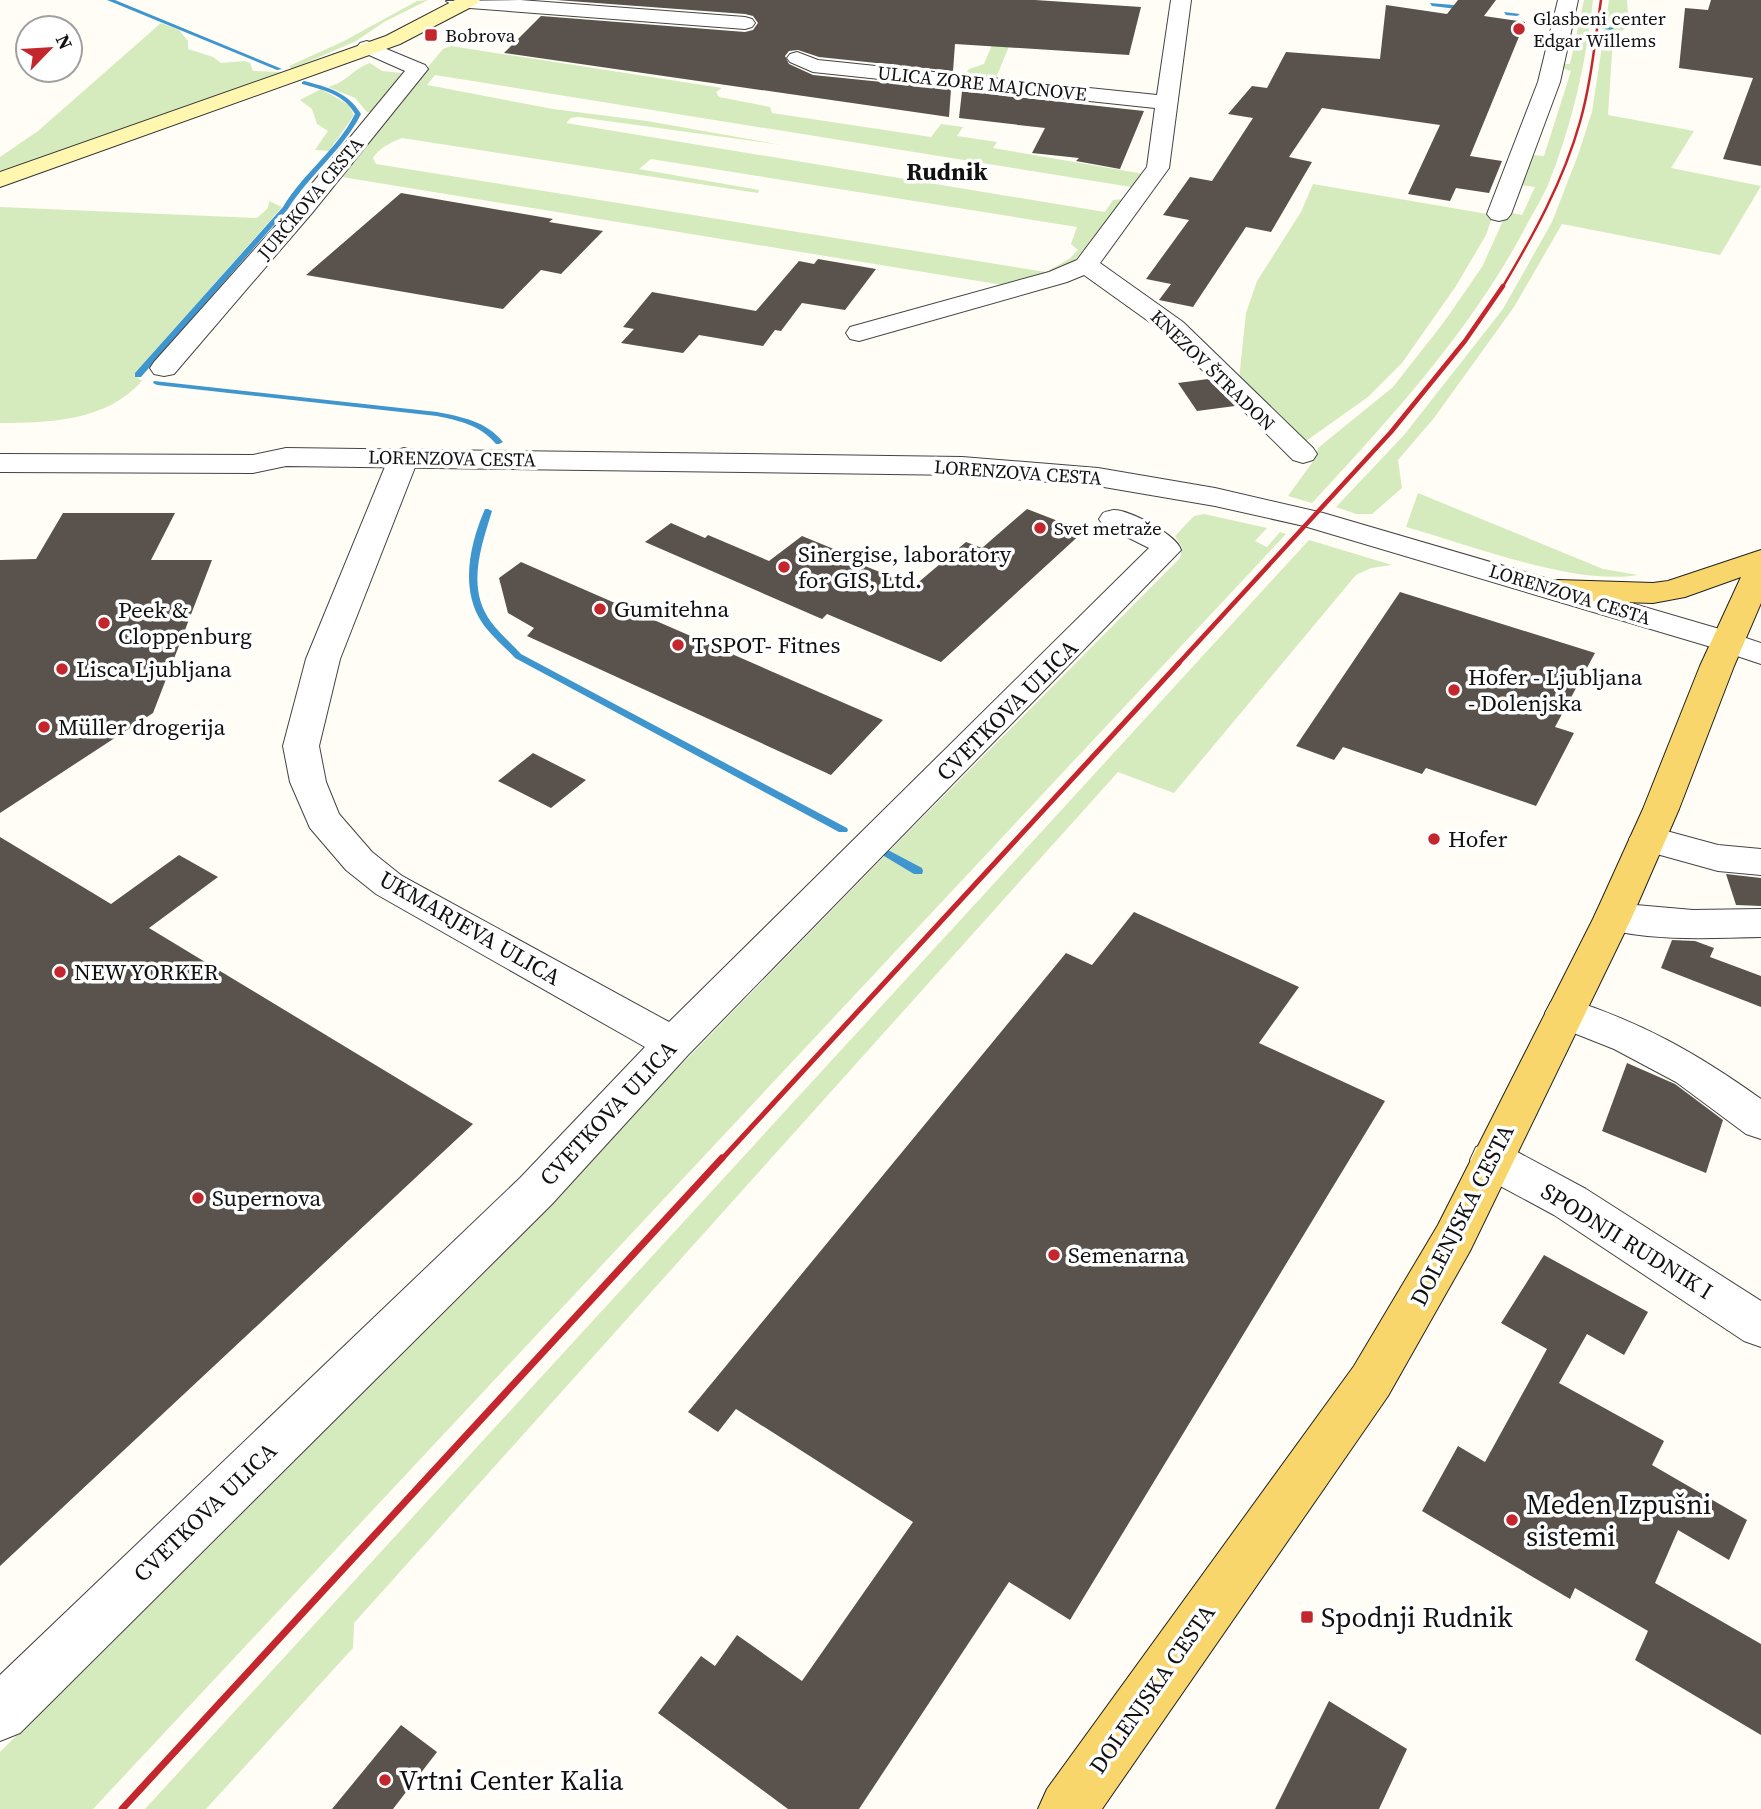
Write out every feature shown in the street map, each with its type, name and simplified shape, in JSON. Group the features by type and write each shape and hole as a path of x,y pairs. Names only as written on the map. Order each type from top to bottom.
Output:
{"main road":[{"path":"0,180 367,47 463,1"},
{"path":"1558,590 1617,593 1674,590 1761,559"},
{"name":"DOLENJSKA CESTA","path":"1067,1809 1371,1381 1454,1238 1613,918 1761,567"}],"street":[{"path":"1499,214 1538,121 1562,36 1568,0"},
{"path":"463,1 745,23"},
{"path":"859,333 1058,277 1086,265 1158,168 1169,103 1173,1"},
{"name":"JURČKOVA CESTA","path":"164,368 304,208 418,69 367,47"},
{"name":"ULICA ZORE MAJCNOVE","path":"797,58 813,65 1169,103"},
{"name":"KNEZOV ŠTRADON","path":"1086,265 1131,292 1168,323 1201,352 1258,415 1303,454"},
{"name":"LORENZOVA CESTA","path":"0,449 263,450 286,457"},
{"name":"LORENZOVA CESTA","path":"0,463 253,464 286,457 404,457 962,466 1098,477 1267,508 1558,590 1761,654"},
{"name":"UKMARJEVA ULICA","path":"404,457 323,659 301,746 308,782 323,819 359,862 389,885 673,1044"},
{"name":"CVETKOVA ULICA","path":"0,1713 536,1191 673,1044 1165,550 1159,541 1114,519"},
{"path":"1648,839 1718,858 1761,862"},
{"path":"1613,918 1693,924 1761,923"},
{"path":"1565,1013 1629,1038 1691,1071 1761,1122"},
{"name":"SPODNJI RUDNIK I","path":"1492,1160 1570,1202 1761,1326"}],"green space":[{"path":"428,0 384,22 356,41 292,69 289,66 344,41 417,1"},
{"path":"1584,0 1593,0 1590,24 1577,94 1564,140 1545,191 1501,269 1478,306 1426,374 1312,503 1288,496 1314,460 1318,448 1393,387 1444,322 1482,267 1507,212 1522,215 1535,187 1521,185 1532,155 1544,156 1571,71 1561,68 1563,64 1570,64"},
{"path":"1609,0 1627,0 1629,25 1613,38 1608,115 1694,131 1671,168 1761,186 1720,255 1562,224 1514,307 1434,418 1398,460 1402,488 1372,514 1356,514 1336,507 1404,435 1503,309 1552,222 1592,112"},
{"path":"1002,21 1019,22 996,78 971,77 967,72 984,64"},
{"path":"161,23 179,30 188,41 188,49 213,57 221,63 244,61 250,63 253,71 281,72 0,173 0,157 38,131"},
{"path":"451,46 722,88 716,92 719,97 770,107 772,113 931,137 941,124 963,127 957,136 997,142 993,148 1144,174 1131,187 435,75 427,85 553,109 647,121 782,145 578,117 571,118 566,123 1105,212 1113,200 1123,199 1075,260 1058,270 1003,285 336,176 443,49","holes":["402,138 758,193 759,190 639,169 651,159 1077,227 1071,244 1078,250 1069,259 1046,272 376,164 373,158 382,148"]},
{"path":"370,63 382,71 402,73 401,80 373,113 367,112 355,98 328,87 341,82"},
{"path":"321,89 349,105 354,115 329,151 315,150 328,131 317,124 312,109 300,100"},
{"path":"1313,184 1493,215 1486,235 1456,286 1402,363 1368,397 1306,441 1239,379 1246,313 1257,281 1301,212"},
{"path":"269,201 282,207 134,375 142,381 128,394 95,412 77,417 0,423 0,207 257,218 268,208"},
{"path":"1418,493 1603,569 1638,575 1584,575 1554,569 1406,527"},
{"path":"1204,514 1267,528 1255,541 1267,547 1280,532 1286,534 93,1809 0,1809 0,1752 447,1305 905,835 1180,558 1182,547 1175,536 1194,516"},
{"path":"1309,540 1392,565 1371,568 1356,575 1174,793 1118,772 354,1623 353,1648 206,1809 145,1809"}],"building":[{"path":"556,0 1035,0 1141,7 1129,55 955,44 953,71 819,57 798,50 789,51 785,56 789,64 813,75 951,89 949,117 504,53 541,16 745,32 753,30 758,23 753,16 745,14"},
{"path":"1458,0 1496,0 1484,16 1525,22 1470,156 1502,161 1489,193 1456,188 1450,201 1408,194 1440,125 1322,108 1289,157 1312,162 1271,232 1246,227 1193,307 1159,300 1171,284 1146,279 1189,220 1163,215 1190,177 1212,181 1253,118 1228,114 1252,86 1267,88 1286,52 1380,59 1386,5 1447,14"},
{"path":"1711,0 1761,0 1761,166 1723,159 1753,78 1679,68 1685,8 1708,10"},
{"path":"962,91 1144,111 1120,169 1076,161 1079,158 1032,153 1045,128 959,118"},
{"path":"401,193 553,219 549,222 603,231 561,274 541,270 503,309 306,275"},
{"path":"818,259 876,269 845,310 802,303 781,331 775,330 763,346 699,335 683,353 621,343 634,329 623,327 652,292 756,311 799,261 814,264"},
{"path":"1208,379 1235,406 1197,411 1178,383"},
{"path":"1027,509 1084,531 941,662 827,614 822,619 645,542 671,523 705,538 708,535 769,561 802,536 846,554 843,557 914,586 966,542 982,548"},
{"path":"63,513 175,513 151,560 212,560 153,713 0,813 0,560 36,559"},
{"path":"521,562 883,720 831,775 527,636 534,628 508,613 499,578"},
{"name":"Hofer - Ljubljana - Dolenjska","path":"1400,592 1595,653 1555,727 1574,733 1536,806 1426,768 1422,774 1343,747 1334,760 1296,746"},
{"path":"533,753 586,780 551,808 498,781"},
{"name":"Supernova","path":"0,837 111,904 179,855 218,877 149,928 473,1124 0,1566"},
{"path":"1726,874 1761,878 1761,906 1736,905"},
{"name":"Semenarna","path":"1134,912 1299,987 1259,1043 1385,1101 1070,1620 1009,1582 859,1809 788,1809 658,1713 701,1656 715,1666 737,1635 802,1681 913,1522 736,1409 718,1432 688,1412 1066,953 1092,965"},
{"path":"1672,940 1695,941 1714,948 1710,957 1761,976 1761,1007 1661,968"},
{"path":"1627,1063 1675,1084 1723,1120 1706,1173 1602,1131"},
{"path":"1544,1255 1648,1312 1624,1355 1587,1334 1559,1383 1664,1441 1652,1465 1747,1520 1729,1560 1678,1530 1655,1583 1761,1644 1761,1735 1635,1660 1648,1631 1575,1588 1570,1599 1422,1511 1458,1446 1485,1462 1547,1349 1501,1323"},
{"path":"1329,1701 1407,1749 1379,1809 1275,1809"},
{"name":"Vrtni Center Kalia","path":"401,1725 437,1752 393,1809 332,1809"}],"waterway":[{"path":"110,0 279,69"},
{"path":"1432,4 1465,8"},
{"path":"1506,13 1517,14"},
{"path":"1581,24 1588,25"},
{"path":"1604,27 1611,28"},
{"path":"138,375 286,208 302,183 333,151 351,127 358,114 348,101 335,92 304,83"},
{"path":"157,383 437,414 479,426 499,442"},
{"path":"488,511 476,552 474,594 485,620 518,656 843,830"},
{"path":"888,854 918,871"}],"railway":[{"path":"1502,288 1546,208 1573,144 1587,92 1601,0"},
{"path":"1177,665 1391,432 1465,341 1503,286"},
{"path":"721,1160 1179,663"},
{"path":"122,1809 722,1158"}],"place":[{"name":"Glasbeni center Edgar Willems","path":"1519,29"},
{"name":"Bobrova","path":"431,35"},
{"name":"Svet metraže","path":"1040,528"},
{"name":"Sinergise, laboratory for GIS, Ltd.","path":"784,567"},
{"name":"Gumitehna","path":"600,609"},
{"name":"Peek & Cloppenburg","path":"104,623"},
{"name":"T SPOT- Fitnes","path":"678,645"},
{"name":"Lisca Ljubljana","path":"62,669"},
{"name":"Hofer - Ljubljana - Dolenjska","path":"1454,690"},
{"name":"Müller drogerija","path":"44,727"},
{"name":"Hofer","path":"1434,839"},
{"name":"NEW YORKER","path":"60,972"},
{"name":"Supernova","path":"198,1198"},
{"name":"Semenarna","path":"1054,1255"},
{"name":"Meden Izpušni sistemi","path":"1512,1520"},
{"name":"Spodnji Rudnik","path":"1307,1617"},
{"name":"Vrtni Center Kalia","path":"385,1780"}],"district":[{"name":"Rudnik","path":"947,171"}]}
